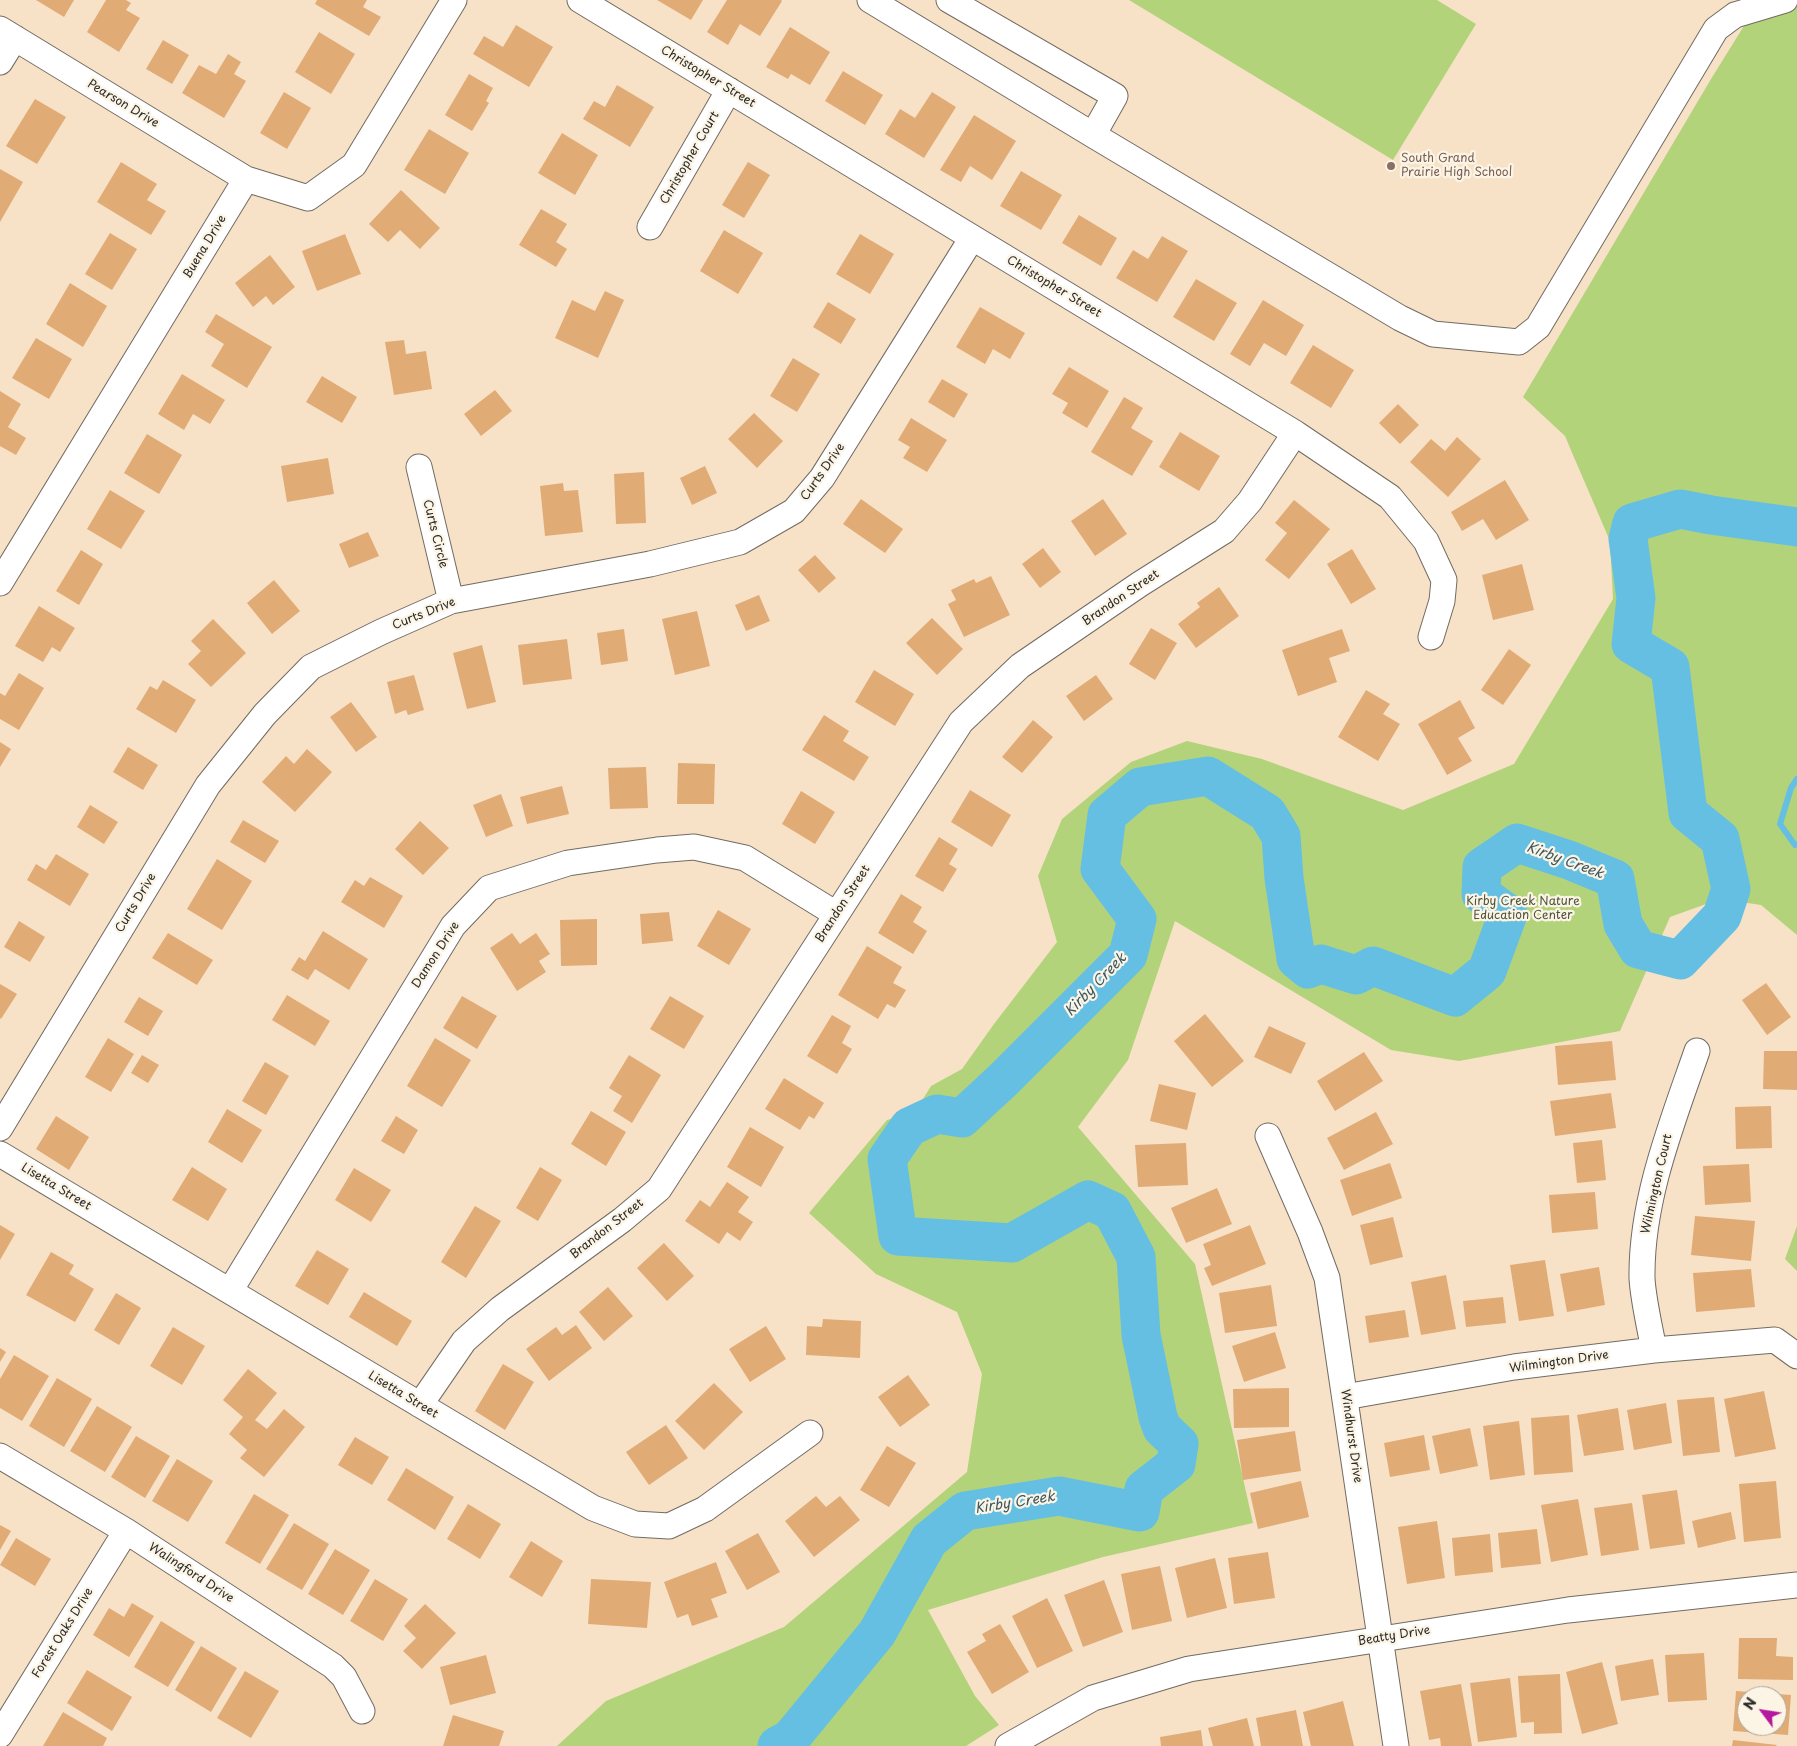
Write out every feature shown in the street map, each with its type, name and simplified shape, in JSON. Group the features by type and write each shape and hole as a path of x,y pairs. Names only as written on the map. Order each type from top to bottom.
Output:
{"street":[{"path":"246,179 308,198 354,165 454,0"},
{"name":"Christopher Street","path":"580,0 1295,433 1390,497 1426,541 1444,580 1442,601 1431,637"},
{"path":"870,0 1400,318 1432,334 1519,342 1538,327 1716,29 1735,15 1785,0"},
{"path":"949,0 1115,96 1093,135"},
{"path":"0,62 7,33"},
{"name":"Pearson Drive","path":"7,33 246,179"},
{"name":"Christopher Court","path":"650,227 730,90"},
{"name":"Buena Drive","path":"0,583 246,179"},
{"name":"Curts Drive","path":"0,1128 208,785 265,714 311,667 381,632 451,601 650,564 740,542 794,511 822,478 972,238"},
{"name":"Brandon Street","path":"420,1405 464,1341 500,1309 622,1220 658,1189 962,722 1020,666 1140,584 1224,531 1250,501 1295,433"},
{"name":"Curts Circle","path":"419,467 451,601"},
{"name":"Damon Drive","path":"230,1291 453,926 489,888 568,863 657,850 694,847 745,858 836,914"},
{"name":"Wilmington Court","path":"1654,1350 1642,1280 1644,1236 1664,1148 1697,1051"},
{"name":"Windhurst Drive","path":"1268,1136 1310,1232 1327,1278 1396,1746"},
{"name":"Lisetta Street","path":"0,1154 593,1508 635,1524 669,1526 706,1509 810,1433"},
{"name":"Wilmington Drive","path":"1345,1397 1514,1368 1654,1350 1775,1340 1797,1356"},
{"name":"Walingford Drive","path":"0,1456 126,1531 334,1666 344,1677 362,1711"},
{"name":"Forest Oaks Drive","path":"0,1734 126,1531"},
{"name":"Beatty Drive","path":"1008,1746 1093,1698 1188,1669 1568,1610 1797,1585"}],"green space":[{"path":"1129,0 1437,0 1476,24 1393,160"},
{"name":"Kirby Creek Nature Education Center","path":"1760,0 1797,0 1797,935 1761,905 1720,899 1670,917 1620,1031 1459,1061 1391,1050 1175,921 1128,1060 1078,1127 1195,1264 1253,1523 1103,1557 928,1610 975,1696 999,1725 966,1746 557,1746 606,1701 784,1627 967,1472 982,1374 957,1312 876,1274 809,1213 887,1120 915,1112 931,1086 962,1069 1057,942 1038,876 1062,819 1131,762 1187,741 1262,759 1403,810 1514,764 1613,599 1610,541 1565,436 1523,397 1711,79"},
{"path":"1797,1226 1797,1271 1785,1259"}],"building":[{"path":"36,0 74,0 64,17"},
{"path":"106,0 126,0 131,3 126,10 140,18 119,52 87,32"},
{"path":"317,0 367,0 363,7 381,17 369,36 315,4"},
{"path":"657,0 703,0 691,20"},
{"path":"727,0 782,1 760,36 740,24 728,45 707,32"},
{"path":"516,25 553,47 529,87 473,54 484,36 503,47"},
{"path":"790,27 830,52 810,85 791,74 788,79 766,67"},
{"path":"319,32 355,54 331,94 295,72"},
{"path":"163,40 189,55 172,84 146,69"},
{"path":"228,54 241,62 234,74 246,81 224,118 182,93 199,65 216,74"},
{"path":"843,71 883,95 865,125 825,101"},
{"path":"469,74 493,88 486,101 489,103 472,131 445,115"},
{"path":"617,85 654,107 630,147 583,119 594,101 605,107"},
{"path":"284,92 311,108 287,149 260,133"},
{"path":"932,92 956,107 924,158 885,134 900,109 915,118"},
{"path":"35,99 66,117 37,164 6,146"},
{"path":"974,115 1016,141 992,180 970,166 961,182 940,170"},
{"path":"429,129 469,153 445,194 404,170"},
{"path":"562,133 598,155 575,195 538,173"},
{"path":"121,162 157,184 147,200 166,211 151,235 97,202"},
{"path":"748,162 770,175 744,218 722,205"},
{"path":"0,169 23,182 0,222"},
{"path":"1021,171 1062,195 1041,230 1000,206"},
{"path":"401,190 440,228 420,249 400,230 388,242 369,224"},
{"path":"541,209 567,224 556,242 567,249 556,267 519,245"},
{"path":"1079,215 1117,238 1101,266 1062,243"},
{"path":"724,230 763,253 738,294 700,271"},
{"path":"110,233 137,249 112,290 85,274"},
{"path":"345,234 361,274 317,291 302,251"},
{"path":"860,234 894,254 870,294 836,274"},
{"path":"1162,236 1188,251 1157,302 1116,278 1133,250 1148,259"},
{"path":"270,255 295,287 273,305 266,296 253,307 235,283"},
{"path":"1196,279 1237,303 1214,341 1173,317"},
{"path":"70,283 107,306 83,347 46,324"},
{"path":"605,291 624,300 598,358 555,338 572,300 595,311"},
{"path":"1263,300 1304,325 1286,356 1264,343 1250,366 1230,354"},
{"path":"828,302 856,319 841,344 813,327"},
{"path":"980,307 1025,333 1010,359 993,349 985,364 956,347"},
{"path":"216,314 272,347 247,388 211,366 224,344 205,332"},
{"path":"36,338 72,359 49,399 12,378"},
{"path":"404,340 406,354 426,351 432,389 394,395 385,342"},
{"path":"1313,345 1354,370 1331,408 1290,383"},
{"path":"793,358 820,374 797,412 770,396"},
{"path":"1069,367 1109,391 1087,428 1062,413 1068,403 1052,394"},
{"path":"182,374 225,400 210,424 193,414 184,430 158,414"},
{"path":"322,376 357,397 342,423 306,402"},
{"path":"942,379 968,394 954,418 928,402"},
{"path":"495,390 512,411 481,436 464,414"},
{"path":"0,391 21,404 8,427 26,438 16,455 0,446"},
{"path":"1124,397 1143,408 1131,428 1153,441 1132,476 1091,452"},
{"path":"1398,404 1419,425 1400,444 1379,423"},
{"path":"754,413 783,441 757,468 728,439"},
{"path":"911,418 947,440 927,472 903,458 910,447 898,440"},
{"path":"1180,432 1220,456 1199,491 1159,467"},
{"path":"147,434 182,455 159,494 124,473"},
{"path":"1457,437 1481,459 1448,497 1410,462 1431,439 1445,451"},
{"path":"328,458 334,494 287,502 281,466"},
{"path":"705,466 717,493 692,505 680,478"},
{"path":"644,472 646,523 616,524 614,474"},
{"path":"1505,480 1529,520 1496,540 1483,519 1462,531 1451,512"},
{"path":"563,483 564,491 578,490 583,532 545,536 540,486"},
{"path":"110,490 145,511 121,549 87,529"},
{"path":"861,499 903,529 885,553 843,524"},
{"path":"1103,499 1127,534 1095,556 1071,521"},
{"path":"1294,500 1330,529 1289,579 1265,560 1287,533 1275,523"},
{"path":"368,532 379,556 349,568 339,544"},
{"path":"1043,548 1061,572 1040,588 1022,564"},
{"path":"1352,549 1376,589 1351,604 1327,564"},
{"path":"81,550 103,564 79,605 56,591"},
{"path":"815,555 836,578 819,593 798,570"},
{"path":"1522,564 1534,610 1493,620 1482,575"},
{"path":"991,576 1010,615 964,637 948,604 956,600 951,590 974,579 976,583"},
{"path":"274,580 300,611 272,634 247,603"},
{"path":"1219,587 1239,616 1196,648 1178,624 1200,607 1197,603"},
{"path":"759,595 770,621 746,631 735,605"},
{"path":"39,606 75,628 60,652 52,647 43,662 15,646"},
{"path":"697,611 710,666 675,675 662,619"},
{"path":"932,618 963,649 937,675 906,643"},
{"path":"213,619 246,653 211,687 188,664 201,651 191,641"},
{"path":"1151,628 1177,643 1155,680 1129,664"},
{"path":"624,629 628,661 601,665 597,633"},
{"path":"1342,629 1350,651 1329,658 1337,682 1298,696 1282,650"},
{"path":"567,639 572,679 523,685 518,645"},
{"path":"482,645 496,702 467,709 453,653"},
{"path":"1509,649 1531,665 1503,705 1481,690"},
{"path":"874,670 914,694 895,726 855,702"},
{"path":"19,673 44,688 19,730 0,719 0,693 5,696"},
{"path":"414,675 424,710 408,715 406,710 395,714 387,682"},
{"path":"1096,675 1113,699 1084,721 1066,696"},
{"path":"163,680 196,700 176,733 136,709 150,686 157,690"},
{"path":"1366,690 1390,704 1383,714 1400,724 1378,761 1338,737"},
{"path":"1460,700 1475,728 1458,738 1472,761 1447,775 1418,724"},
{"path":"351,702 377,737 356,752 330,717"},
{"path":"824,715 849,731 843,741 869,757 854,781 802,750"},
{"path":"1033,720 1053,737 1022,773 1002,757"},
{"path":"0,742 11,749 0,767"},
{"path":"128,747 158,765 143,790 113,772"},
{"path":"307,749 332,772 295,812 262,782 286,756 294,764"},
{"path":"678,763 715,764 714,804 677,804"},
{"path":"646,767 648,808 610,809 608,768"},
{"path":"562,786 569,814 527,824 520,797"},
{"path":"970,790 1011,815 992,847 951,822"},
{"path":"801,791 835,812 815,844 782,824"},
{"path":"501,794 513,826 486,837 473,805"},
{"path":"90,805 118,822 104,844 77,827"},
{"path":"243,820 279,841 265,863 230,842"},
{"path":"420,821 449,848 423,875 395,849"},
{"path":"939,837 958,849 949,864 957,869 943,892 915,876"},
{"path":"56,854 89,874 70,906 27,880 36,864 46,870"},
{"path":"217,859 252,881 222,930 187,909"},
{"path":"370,877 403,896 384,928 341,902 355,880 364,886"},
{"path":"901,894 922,907 913,922 927,931 913,954 878,933"},
{"path":"718,910 751,929 729,965 697,946"},
{"path":"669,912 673,941 642,944 640,914"},
{"path":"597,919 597,965 561,966 560,920"},
{"path":"19,921 45,937 30,962 4,947"},
{"path":"323,931 368,959 349,990 315,969 308,980 291,970 299,957 305,961"},
{"path":"168,933 213,960 197,985 152,958"},
{"path":"512,933 520,944 536,933 550,954 539,961 546,972 517,991 490,948"},
{"path":"867,946 902,967 893,983 906,990 895,1008 887,1004 878,1019 838,995"},
{"path":"1766,983 1791,1017 1767,1035 1742,1000"},
{"path":"0,984 17,994 1,1019 0,1018"},
{"path":"287,995 330,1021 315,1046 272,1020"},
{"path":"462,996 497,1016 477,1049 443,1028"},
{"path":"670,996 704,1016 684,1049 650,1029"},
{"path":"139,997 163,1011 148,1036 124,1022"},
{"path":"1205,1014 1244,1061 1212,1087 1174,1041"},
{"path":"832,1015 851,1026 842,1043 852,1049 837,1074 807,1056"},
{"path":"1269,1026 1306,1043 1291,1074 1254,1057"},
{"path":"108,1038 134,1054 111,1092 85,1077"},
{"path":"435,1038 471,1060 442,1107 407,1086"},
{"path":"1612,1041 1616,1080 1558,1085 1555,1046"},
{"path":"1764,1051 1797,1051 1797,1090 1763,1089"},
{"path":"1364,1052 1383,1081 1335,1111 1317,1081"},
{"path":"142,1055 159,1065 148,1083 131,1073"},
{"path":"629,1055 661,1075 632,1123 613,1111 622,1096 609,1088"},
{"path":"265,1062 289,1076 266,1115 242,1101"},
{"path":"784,1078 824,1103 814,1119 809,1116 800,1130 765,1109"},
{"path":"1159,1084 1196,1093 1187,1130 1150,1121"},
{"path":"1611,1093 1616,1128 1555,1136 1550,1101"},
{"path":"1771,1106 1772,1148 1736,1149 1735,1107"},
{"path":"227,1109 262,1130 242,1163 208,1142"},
{"path":"591,1111 626,1132 606,1166 571,1144"},
{"path":"1376,1112 1393,1144 1344,1170 1327,1138"},
{"path":"56,1116 89,1137 69,1170 36,1149"},
{"path":"396,1116 418,1130 404,1154 381,1141"},
{"path":"750,1127 784,1147 761,1187 727,1167"},
{"path":"1602,1140 1606,1180 1577,1183 1573,1143"},
{"path":"1186,1143 1188,1185 1138,1187 1135,1145"},
{"path":"1390,1163 1402,1198 1352,1216 1340,1180"},
{"path":"1749,1164 1751,1202 1705,1205 1703,1166"},
{"path":"192,1167 227,1189 208,1221 172,1200"},
{"path":"540,1167 562,1180 538,1221 516,1208"},
{"path":"354,1168 391,1190 371,1222 335,1200"},
{"path":"727,1182 749,1197 738,1212 753,1222 740,1241 727,1232 719,1244 685,1221 700,1200 710,1207"},
{"path":"1217,1188 1232,1224 1186,1243 1171,1208"},
{"path":"1595,1192 1598,1229 1552,1233 1549,1195"},
{"path":"475,1206 501,1221 466,1278 441,1262"},
{"path":"1695,1216 1755,1221 1751,1261 1691,1255"},
{"path":"1393,1217 1403,1257 1370,1265 1360,1225"},
{"path":"0,1225 15,1234 0,1260"},
{"path":"1250,1225 1266,1264 1212,1286 1204,1268 1211,1265 1203,1244"},
{"path":"664,1243 694,1276 667,1301 637,1268"},
{"path":"317,1250 349,1269 328,1305 295,1286"},
{"path":"51,1252 74,1265 69,1274 94,1289 75,1322 26,1295"},
{"path":"1545,1260 1554,1316 1519,1321 1510,1265"},
{"path":"1599,1267 1605,1305 1567,1312 1560,1274"},
{"path":"1751,1269 1755,1307 1696,1312 1693,1273"},
{"path":"1446,1275 1456,1329 1421,1335 1411,1282"},
{"path":"1271,1285 1277,1326 1225,1333 1219,1293"},
{"path":"608,1287 633,1316 604,1341 579,1312"},
{"path":"364,1292 412,1321 397,1346 349,1317"},
{"path":"116,1293 141,1308 119,1345 94,1330"},
{"path":"1503,1297 1506,1323 1466,1327 1463,1301"},
{"path":"1405,1310 1409,1337 1369,1343 1365,1316"},
{"path":"823,1319 861,1321 860,1358 806,1355 807,1326 822,1327"},
{"path":"576,1325 592,1348 549,1381 526,1349 556,1327 562,1335"},
{"path":"766,1326 786,1359 750,1382 729,1349"},
{"path":"173,1327 205,1346 182,1385 150,1366"},
{"path":"1275,1332 1286,1368 1244,1382 1232,1346"},
{"path":"0,1348 6,1352 0,1362"},
{"path":"14,1355 49,1376 22,1421 0,1408 0,1379"},
{"path":"503,1364 534,1382 505,1430 475,1411"},
{"path":"248,1369 277,1393 255,1420 267,1429 284,1409 305,1427 264,1477 240,1458 247,1450 229,1434 243,1417 223,1400"},
{"path":"908,1375 930,1405 900,1427 878,1397"},
{"path":"57,1378 92,1399 64,1447 29,1426"},
{"path":"714,1383 743,1412 704,1450 675,1421"},
{"path":"1289,1388 1289,1427 1234,1428 1233,1389"},
{"path":"1764,1391 1776,1449 1735,1457 1724,1399"},
{"path":"1714,1397 1720,1452 1683,1456 1677,1400"},
{"path":"1666,1403 1672,1443 1634,1450 1627,1410"},
{"path":"97,1406 132,1427 105,1472 70,1451"},
{"path":"1618,1408 1624,1450 1584,1456 1577,1415"},
{"path":"1569,1415 1573,1472 1534,1475 1531,1418"},
{"path":"1519,1421 1525,1475 1490,1480 1483,1426"},
{"path":"666,1425 688,1458 649,1485 626,1452"},
{"path":"1470,1428 1478,1466 1440,1474 1432,1436"},
{"path":"1295,1431 1301,1471 1243,1480 1237,1440"},
{"path":"1424,1435 1430,1470 1390,1477 1384,1443"},
{"path":"136,1436 170,1456 145,1498 111,1477"},
{"path":"355,1437 389,1457 372,1485 338,1465"},
{"path":"887,1446 916,1463 889,1507 860,1490"},
{"path":"177,1459 213,1481 188,1522 152,1501"},
{"path":"406,1468 454,1497 435,1530 387,1500"},
{"path":"1301,1481 1309,1517 1258,1529 1250,1493"},
{"path":"1776,1481 1781,1538 1744,1542 1739,1484"},
{"path":"1677,1490 1685,1544 1650,1549 1642,1495"},
{"path":"254,1494 289,1515 260,1564 225,1543"},
{"path":"816,1496 826,1507 840,1496 860,1520 814,1557 785,1521"},
{"path":"1578,1499 1588,1555 1551,1562 1541,1505"},
{"path":"1632,1503 1639,1550 1601,1556 1594,1508"},
{"path":"468,1504 501,1524 480,1559 447,1539"},
{"path":"1731,1512 1736,1539 1698,1548 1692,1521"},
{"path":"1437,1521 1445,1578 1407,1584 1398,1527"},
{"path":"294,1523 329,1544 302,1590 266,1569"},
{"path":"0,1525 11,1531 0,1550"},
{"path":"1537,1529 1541,1564 1501,1568 1498,1533"},
{"path":"758,1533 780,1572 747,1590 725,1551"},
{"path":"1490,1534 1493,1572 1455,1576 1452,1538"},
{"path":"16,1538 51,1559 35,1586 0,1565"},
{"path":"531,1541 563,1561 542,1597 509,1577"},
{"path":"335,1549 370,1570 343,1615 308,1594"},
{"path":"1268,1552 1275,1598 1234,1604 1228,1558"},
{"path":"1215,1558 1227,1608 1187,1618 1175,1568"},
{"path":"716,1562 727,1593 711,1599 718,1617 692,1626 688,1614 677,1618 664,1582"},
{"path":"1160,1566 1172,1621 1132,1630 1121,1574"},
{"path":"375,1579 408,1599 383,1641 350,1621"},
{"path":"591,1579 651,1582 647,1628 588,1624"},
{"path":"1104,1580 1123,1632 1083,1647 1064,1595"},
{"path":"1047,1598 1073,1651 1037,1668 1012,1616"},
{"path":"132,1603 154,1616 129,1657 93,1635 109,1608 124,1617"},
{"path":"425,1604 456,1633 422,1669 403,1651 416,1638 404,1626"},
{"path":"161,1621 195,1642 168,1687 134,1667"},
{"path":"1000,1624 1029,1672 992,1694 967,1652 986,1641 982,1634"},
{"path":"1739,1638 1777,1638 1776,1656 1793,1657 1793,1680 1738,1679"},
{"path":"201,1646 237,1668 211,1712 175,1690"},
{"path":"1704,1653 1707,1700 1668,1702 1665,1655"},
{"path":"486,1655 496,1693 450,1705 440,1667"},
{"path":"1653,1659 1659,1695 1621,1701 1615,1666"},
{"path":"1602,1662 1618,1724 1582,1734 1566,1672"},
{"path":"87,1670 132,1697 112,1731 67,1703"},
{"path":"245,1671 279,1691 251,1738 217,1718"},
{"path":"1560,1674 1562,1733 1534,1734 1534,1722 1521,1723 1518,1676"},
{"path":"1510,1678 1517,1737 1478,1742 1470,1683"},
{"path":"1461,1684 1472,1746 1441,1746 1440,1738 1429,1740 1420,1691"},
{"path":"1736,1691 1737,1691 1737,1731 1733,1731"},
{"path":"1787,1695 1791,1695 1787,1735"},
{"path":"1343,1701 1354,1746 1311,1746 1303,1712"},
{"path":"1296,1710 1303,1746 1261,1746 1256,1718"},
{"path":"63,1712 107,1738 103,1746 43,1746"},
{"path":"453,1715 504,1731 499,1746 443,1746"},
{"path":"1247,1718 1254,1746 1213,1746 1208,1728"},
{"path":"1201,1730 1203,1746 1161,1746 1160,1737"},
{"path":"1733,1740 1777,1745 1732,1746"}],"waterway":[{"name":"Kirby Creek","path":"777,1746 790,1739 877,1633 929,1540 965,1511 1059,1496 1140,1512 1144,1489 1176,1464 1179,1444 1162,1428 1158,1417 1141,1335 1136,1257 1112,1211 1088,1200 1012,1243 898,1236 887,1159 909,1127 937,1114 962,1118 1003,1080 1128,955 1137,919 1100,869 1107,815 1140,787 1208,776 1267,813 1281,836 1284,878 1296,959 1308,969 1321,964 1356,975 1373,966 1455,997 1487,971 1508,914 1481,894 1482,867 1517,843 1569,860 1615,879 1623,924 1638,949 1680,960 1722,916 1731,889 1720,839 1688,813 1670,667 1631,644 1636,598 1628,539 1632,523 1680,509 1797,527"},
{"path":"1797,779 1791,788 1780,824 1795,845 1797,844"}],"place":[{"name":"South Grand Prairie High School","path":"1391,166"}]}
